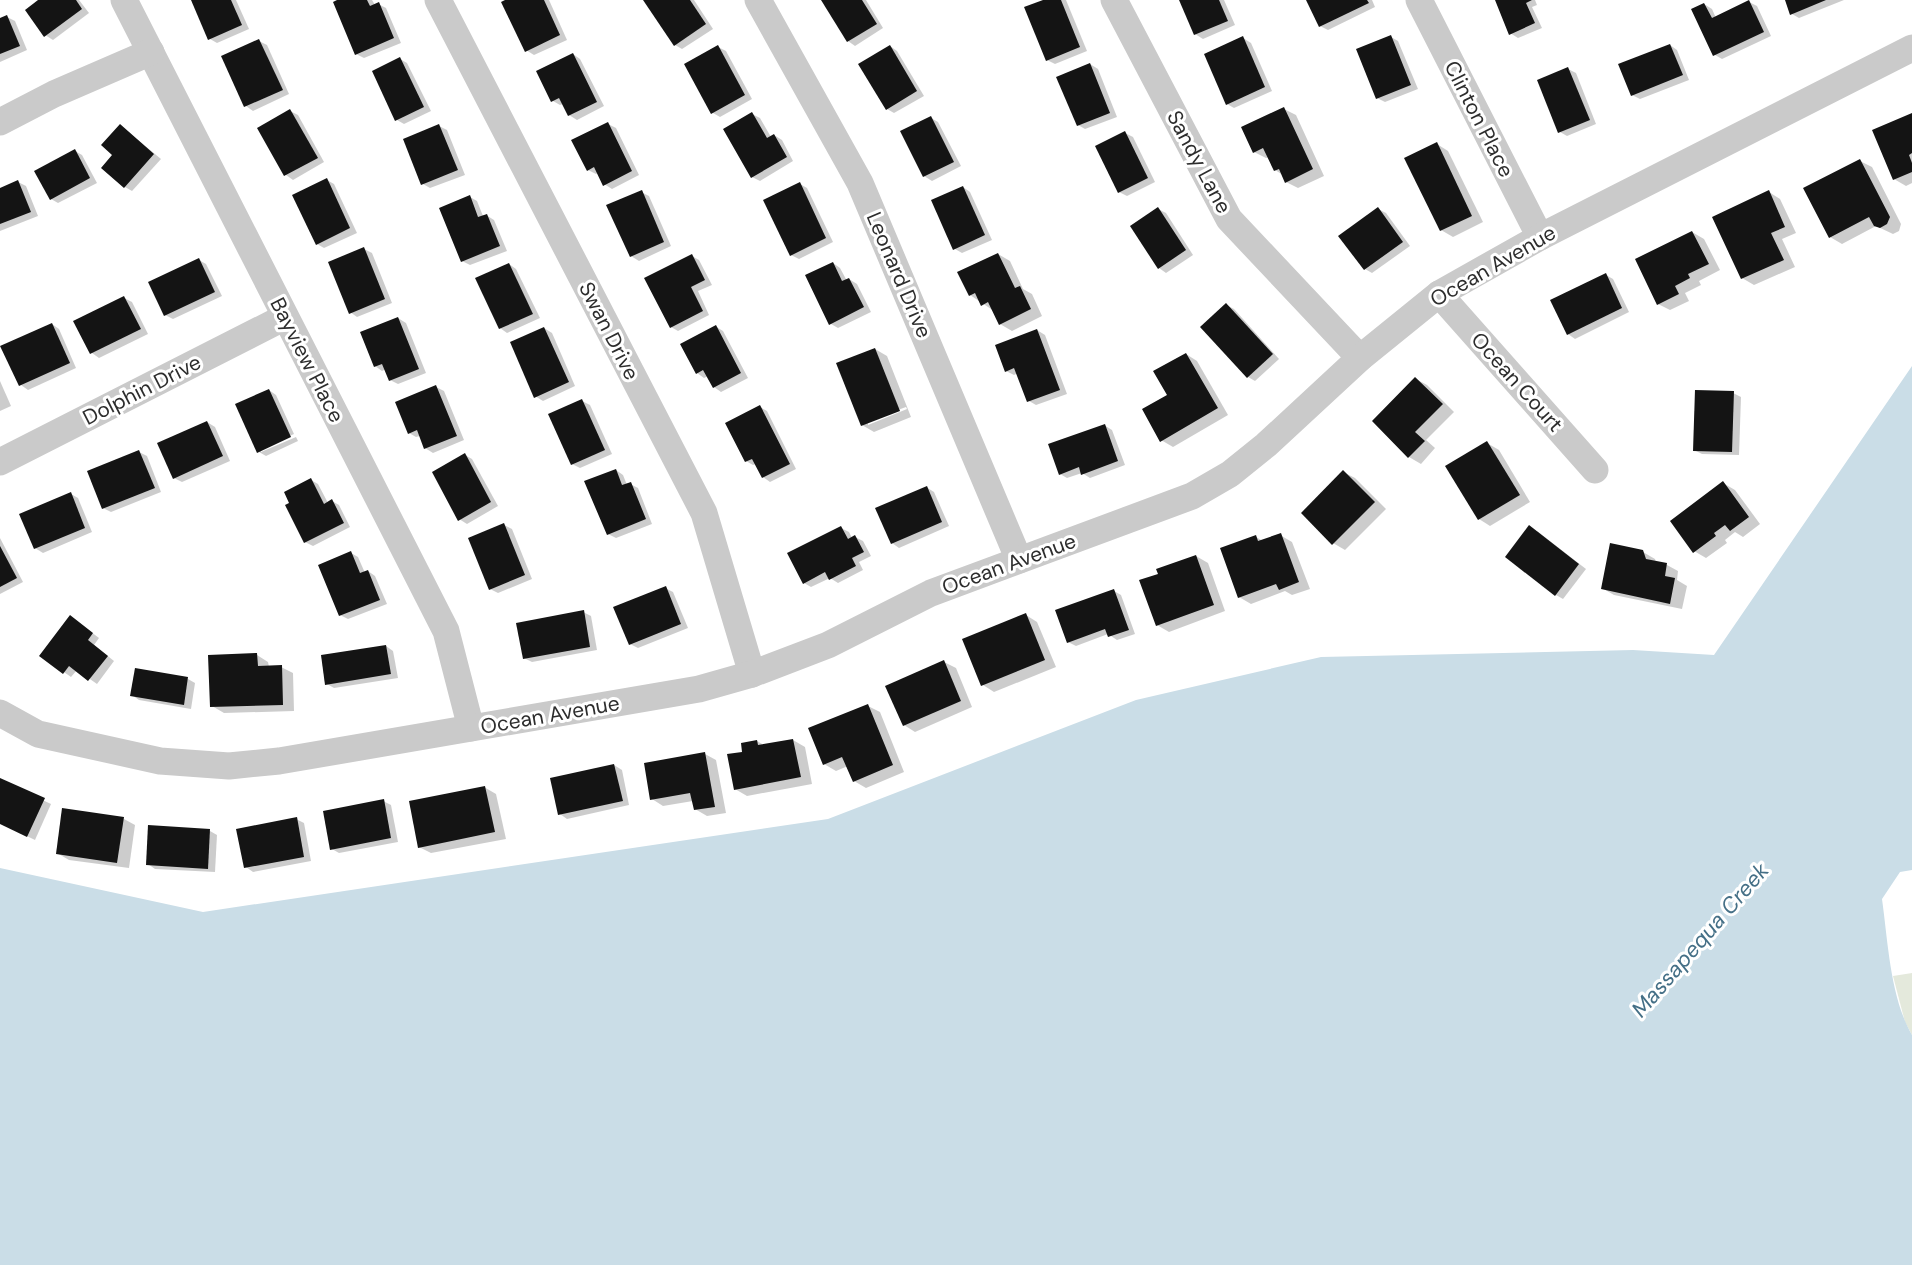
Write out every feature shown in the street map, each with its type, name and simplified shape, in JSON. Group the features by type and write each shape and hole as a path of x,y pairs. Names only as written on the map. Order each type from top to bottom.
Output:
{"street":[{"name":"Bayview Place","path":"124,0 446,631 471,728"},
{"name":"Swan Drive","path":"438,0 704,513 752,674"},
{"name":"Leonard Drive","path":"758,0 860,183 1019,560"},
{"name":"Sandy Lane","path":"1114,0 1229,219 1360,358"},
{"name":"Clinton Place","path":"1419,0 1540,237"},
{"name":"Ocean Avenue","path":"0,713 38,734 160,761 229,766 279,761 699,689 752,674 828,645 931,592 1191,496 1220,479 1266,445 1360,358 1439,294 1540,237 1912,48"},
{"path":"0,122 54,94 151,52"},
{"name":"Ocean Court","path":"1439,294 1595,470"},
{"name":"Dolphin Drive","path":"0,462 285,317"}],"shaded area":[{"path":"1912,973 1912,1035 1905,1022 1893,976"}],"water":[{"name":"Massapequa Creek","path":"1912,366 1912,870 1900,872 1882,899 1894,986 1912,1035 1912,1265 0,1265 0,868 203,912 828,819 1136,700 1321,657 1633,650 1714,655"}],"building":[{"path":"38,0 76,0 82,9 44,37 25,10"},
{"path":"191,0 231,0 242,25 208,40"},
{"path":"367,0 370,6 379,2 394,38 355,55 333,2"},
{"path":"505,0 544,0 560,35 525,52 501,2"},
{"path":"643,0 690,0 706,24 674,46"},
{"path":"821,0 862,0 877,24 847,42"},
{"path":"1043,0 1061,0 1080,47 1046,61 1024,7"},
{"path":"1179,0 1219,0 1228,21 1194,35"},
{"path":"1306,0 1367,0 1369,3 1319,27"},
{"path":"1495,0 1532,0 1526,3 1535,23 1509,35"},
{"path":"1749,0 1764,32 1713,56 1691,9 1704,3 1712,18"},
{"path":"1785,0 1826,0 1790,15"},
{"path":"7,15 20,46 0,54 0,18"},
{"path":"1391,35 1411,85 1376,99 1356,49"},
{"path":"1243,36 1265,87 1226,105 1204,54"},
{"path":"259,39 283,90 244,107 221,56"},
{"path":"1670,44 1683,75 1631,96 1618,64"},
{"path":"718,45 745,95 711,114 684,64"},
{"path":"890,45 917,91 886,110 858,64"},
{"path":"573,53 597,102 568,116 559,98 551,102 536,71"},
{"path":"400,57 424,107 395,121 372,71"},
{"path":"1090,63 1110,113 1077,126 1056,77"},
{"path":"1568,67 1590,120 1558,133 1537,80"},
{"path":"1284,107 1313,169 1285,183 1279,169 1274,171 1263,148 1253,153 1241,127"},
{"path":"290,109 318,158 284,176 257,128"},
{"path":"752,112 767,138 774,134 787,157 751,178 723,129"},
{"path":"1912,113 1912,153 1909,155 1912,172 1893,180 1872,130"},
{"path":"931,116 954,162 923,177 900,131"},
{"path":"608,122 632,171 603,186 594,167 587,171 571,140"},
{"path":"120,124 154,154 124,188 101,168 112,155 101,145"},
{"path":"439,124 458,170 421,185 403,139"},
{"path":"1125,131 1148,178 1118,193 1095,146"},
{"path":"1437,142 1472,216 1440,231 1404,158"},
{"path":"75,149 90,178 50,200 34,171"},
{"path":"1860,159 1890,217 1887,224 1880,228 1874,226 1869,217 1829,238 1803,188"},
{"path":"327,178 350,228 316,245 292,195"},
{"path":"18,180 31,212 0,224 0,188"},
{"path":"800,182 826,238 790,256 763,200"},
{"path":"963,186 985,235 953,250 931,200"},
{"path":"642,190 664,242 630,257 606,205"},
{"path":"1769,190 1785,227 1771,233 1784,260 1741,279 1712,217"},
{"path":"470,195 478,217 487,214 500,246 461,262 439,208"},
{"path":"1158,207 1186,250 1158,269 1130,226"},
{"path":"1378,207 1403,242 1364,270 1338,236"},
{"path":"1692,231 1709,264 1688,274 1690,278 1675,286 1679,294 1657,305 1635,259"},
{"path":"364,247 385,299 349,314 328,262"},
{"path":"998,253 1015,288 1020,286 1031,309 999,325 988,302 981,306 975,293 969,296 957,272"},
{"path":"692,254 705,280 691,287 703,311 670,328 644,278"},
{"path":"199,258 215,292 164,316 148,282"},
{"path":"833,262 842,281 849,278 864,307 829,325 805,275"},
{"path":"509,263 533,314 499,329 475,278"},
{"path":"1606,273 1622,308 1567,335 1550,300"},
{"path":"124,296 141,329 90,354 73,321"},
{"path":"1226,303 1273,354 1247,378 1200,327"},
{"path":"398,317 419,369 389,381 382,364 374,367 360,332"},
{"path":"52,323 70,363 19,386 0,346"},
{"path":"716,325 741,373 713,388 703,370 696,374 680,344"},
{"path":"544,327 569,382 534,398 510,342"},
{"path":"1037,329 1060,390 1027,402 1014,368 1005,372 995,345"},
{"path":"875,348 900,411 861,426 836,363"},
{"path":"1186,353 1218,408 1160,442 1142,409 1167,395 1153,371"},
{"path":"1415,377 1443,404 1415,432 1425,441 1408,458 1372,421"},
{"path":"436,385 457,436 424,449 417,430 408,434 395,402"},
{"path":"269,389 291,437 257,453 235,404"},
{"path":"1695,390 1734,391 1732,452 1693,451"},
{"path":"582,399 605,450 571,465 548,414"},
{"path":"760,405 790,464 762,478 752,459 745,462 725,423"},
{"path":"207,421 223,456 173,479 157,443"},
{"path":"1105,424 1118,461 1081,475 1079,467 1059,475 1048,444"},
{"path":"1487,441 1520,495 1478,520 1445,466"},
{"path":"139,450 155,488 102,509 87,471"},
{"path":"465,453 491,502 458,521 432,472"},
{"path":"616,469 622,485 631,482 646,519 607,535 584,481"},
{"path":"1343,470 1375,502 1332,545 1301,513"},
{"path":"311,478 324,504 332,499 344,523 304,543 285,505 289,503 284,492"},
{"path":"1723,481 1749,517 1730,531 1725,525 1714,533 1716,536 1693,553 1670,521"},
{"path":"927,486 942,522 891,544 875,508"},
{"path":"71,492 85,528 34,549 19,514"},
{"path":"504,523 525,575 489,590 468,538"},
{"path":"1529,525 1579,564 1555,596 1505,557"},
{"path":"841,526 848,539 855,535 864,552 852,558 856,566 829,580 825,572 803,584 787,553"},
{"path":"1281,533 1299,582 1279,590 1276,584 1238,598 1220,548 1256,535 1258,541"},
{"path":"1610,543 1643,550 1646,559 1667,563 1665,576 1675,578 1670,604 1601,589"},
{"path":"0,546 17,578 0,587"},
{"path":"351,551 360,573 368,570 380,600 339,616 318,565"},
{"path":"1196,555 1214,605 1156,626 1139,580 1158,574 1156,569"},
{"path":"666,586 681,624 629,645 613,607"},
{"path":"1114,589 1129,630 1108,637 1105,629 1067,643 1055,610"},
{"path":"584,610 590,647 523,659 516,623"},
{"path":"1026,613 1045,660 981,686 962,639"},
{"path":"70,615 93,633 88,640 108,656 88,681 69,666 63,674 39,656"},
{"path":"386,645 391,674 325,685 321,655"},
{"path":"257,653 258,666 282,665 283,705 210,707 208,655"},
{"path":"944,660 961,701 903,726 885,686"},
{"path":"135,668 188,677 184,705 130,696"},
{"path":"868,704 893,765 853,782 842,757 823,765 808,728"},
{"path":"793,739 801,777 734,790 727,754 742,752 741,743 757,740 758,745"},
{"path":"705,752 715,807 694,810 690,793 650,800 644,763"},
{"path":"614,764 623,801 558,815 550,778"},
{"path":"0,778 45,798 27,837 0,824"},
{"path":"485,786 495,832 418,848 409,801"},
{"path":"384,799 391,838 330,850 323,811"},
{"path":"62,808 124,817 117,863 56,854"},
{"path":"297,817 304,857 244,868 236,829"},
{"path":"148,825 210,829 208,869 146,865"}]}
